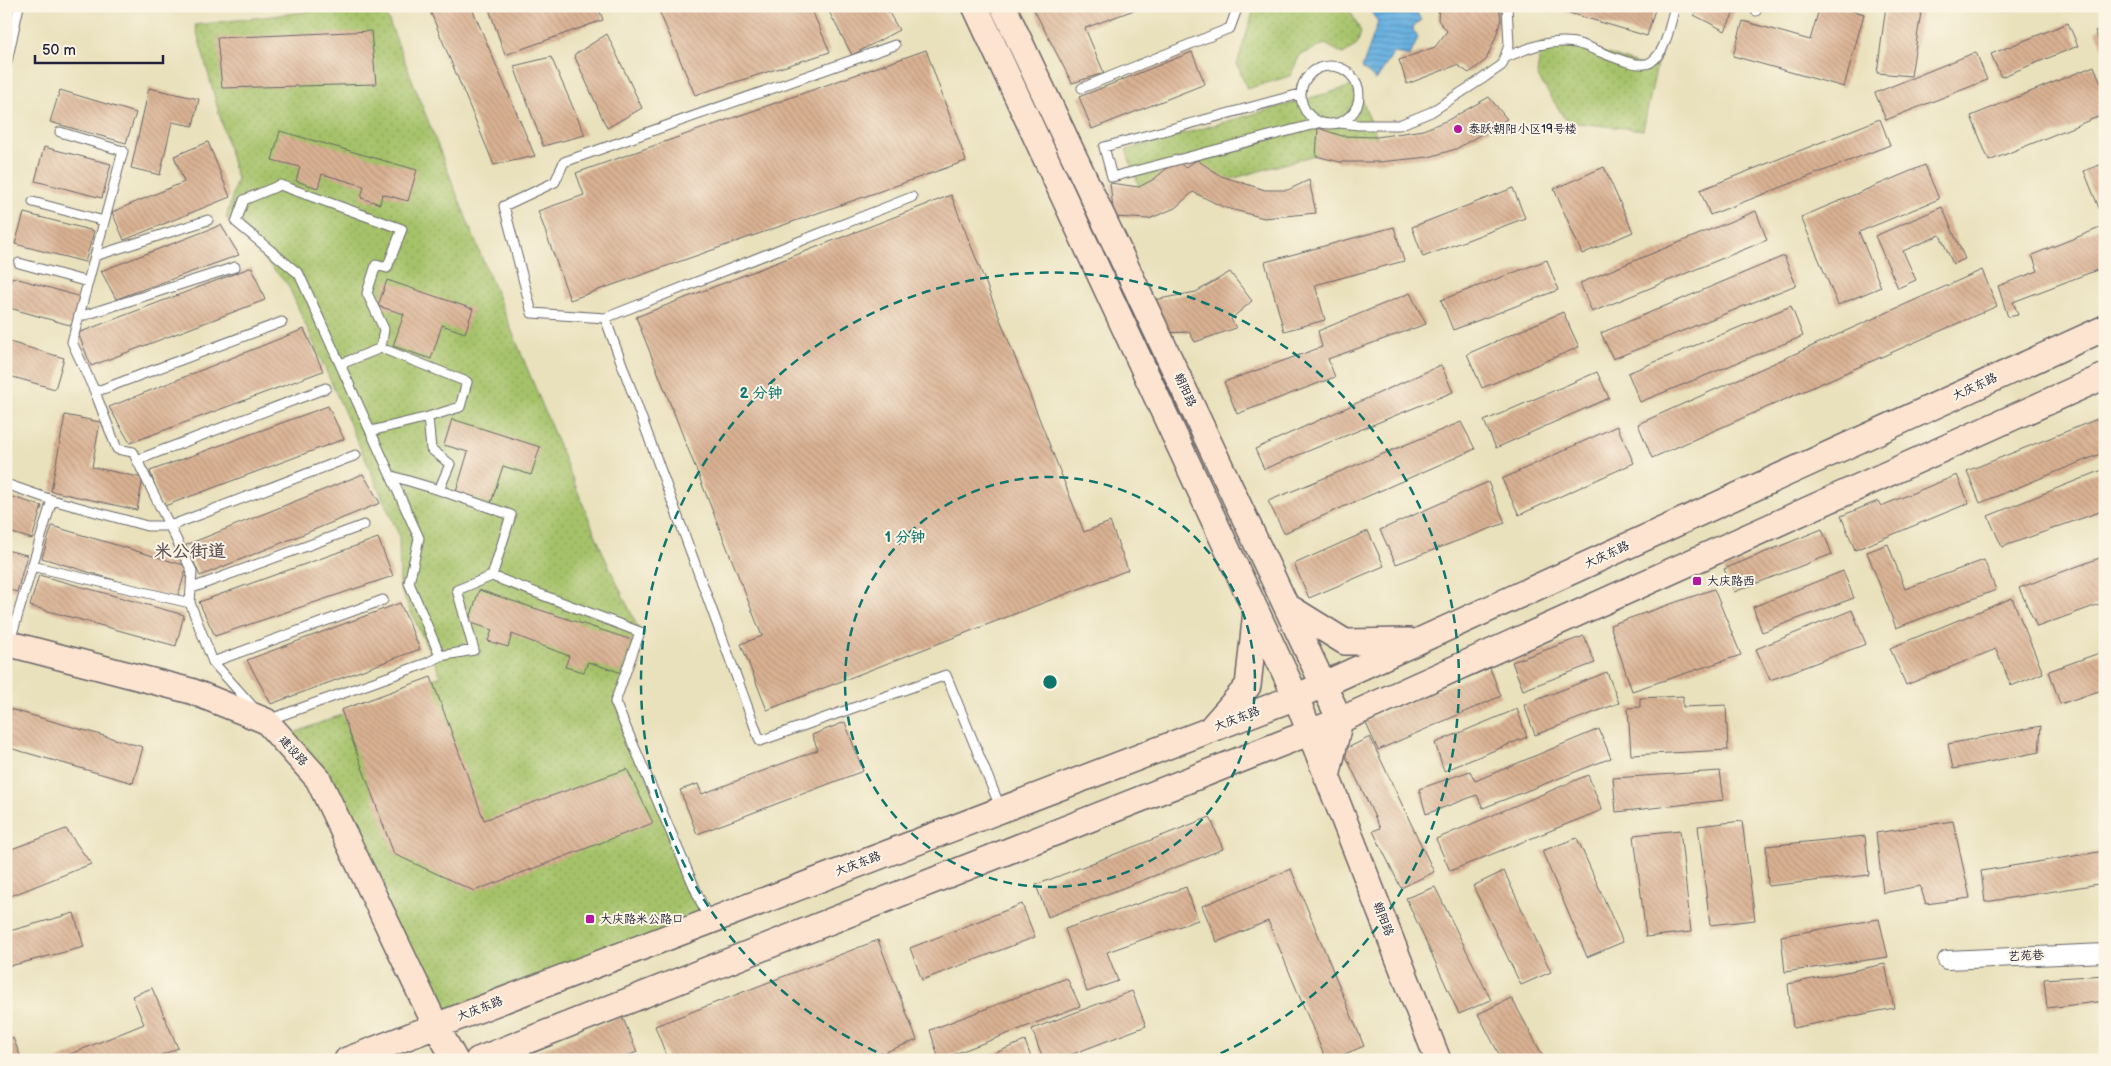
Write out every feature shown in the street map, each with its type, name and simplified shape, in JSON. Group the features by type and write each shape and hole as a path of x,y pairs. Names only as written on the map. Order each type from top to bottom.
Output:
{"main road":[{"name":"朝阳路","path":"975,6 1296,697 1438,1060"},
{"name":"朝阳路","path":"1003,6 1340,720"},
{"name":"大庆东路","path":"347,1060 1296,697 2105,328"},
{"path":"478,1060 1310,733 2105,376"},
{"path":"1287,606 1346,642 1419,641"},
{"path":"1210,729 1248,686 1256,611"},
{"name":"建设路","path":"8,644 191,691 266,721 318,779 436,1026 455,1060"},
{"path":"1327,777 1340,720"}],"street":[{"name":"艺苑巷","path":"1947,960 2105,953"}],"lane":[{"path":"6,66 19,6"},
{"path":"1082,88 1230,28 1238,6"},
{"path":"1339,123 1359,125 1399,124 1431,112 1502,65 1509,45 1507,6"},
{"path":"1504,58 1541,43 1575,43 1640,66 1651,62 1664,47 1675,6"},
{"path":"895,45 564,162 554,182 504,206 532,313 605,318 912,197"},
{"path":"1300,94 1104,147 1112,177 1319,123 1329,125 1348,119 1358,102 1357,83 1343,69 1334,66 1314,69 1302,84 1301,104 1306,113 1319,123"},
{"path":"60,132 123,151 72,342 95,392 117,449 133,452 192,571 190,603 213,662 266,721 426,663 440,656 474,650 457,590 492,576 640,632 615,702 709,922"},
{"path":"381,348 384,329 367,293 376,265 387,268 402,230 280,185 244,200 236,222 300,274 419,538 409,583 440,656"},
{"path":"32,202 104,221"},
{"path":"95,256 208,220"},
{"path":"18,263 88,282"},
{"path":"79,317 235,267"},
{"path":"605,318 760,741 946,675 1002,809"},
{"path":"95,392 282,322"},
{"path":"341,364 381,348 467,382 460,407 371,431"},
{"path":"137,460 326,388"},
{"path":"428,417 431,449 450,464 439,490"},
{"path":"6,484 52,500 148,526 170,526 356,455"},
{"path":"392,476 511,515 492,576"},
{"path":"8,644 52,500"},
{"path":"192,588 364,525"},
{"path":"32,566 190,603"},
{"path":"213,662 383,600"}],"green space":[{"path":"356,6 383,6 482,258 605,558 640,632 615,702 709,921 436,1026 318,779 281,738 441,676 400,589 399,535 288,285 226,218 237,179 195,25"},
{"path":"1255,6 1348,6 1361,32 1357,45 1343,54 1325,44 1300,55 1290,76 1247,89 1237,64"},
{"path":"1541,43 1575,43 1640,65 1658,60 1643,130 1567,122 1537,75"},
{"path":"1356,85 1377,137 1145,204 1126,150"}],"water":[{"path":"1367,6 1421,6 1417,12 1421,21 1414,25 1413,30 1418,38 1410,56 1394,53 1376,80 1362,68 1378,22"}],"building":[{"path":"428,6 471,6 535,156 494,165"},
{"path":"488,6 598,6 603,20 505,55"},
{"path":"657,6 810,6 830,52 695,95"},
{"path":"826,6 885,6 899,30 852,55"},
{"path":"1032,6 1145,6 1085,28 1104,73 1072,83"},
{"path":"1439,6 1499,6 1501,20 1495,39 1486,60 1469,73 1457,65 1407,84 1399,60 1435,47 1447,31 1438,20"},
{"path":"1546,6 1656,6 1647,36"},
{"path":"1699,6 1737,6 1725,31 1694,15"},
{"path":"1820,6 1836,6 1864,14 1844,87 1733,56 1743,21 1810,40"},
{"path":"1886,6 1922,6 1911,76 1877,73"},
{"path":"2068,23 2078,46 2001,77 1991,54"},
{"path":"2105,27 2105,54 2095,31"},
{"path":"371,31 376,84 222,88 217,38"},
{"path":"607,34 642,108 607,128 574,55"},
{"path":"926,50 966,161 570,300 538,211 584,195 576,173"},
{"path":"1192,52 1205,84 1092,129 1079,97"},
{"path":"1976,52 1987,80 1886,120 1875,93"},
{"path":"551,57 585,135 543,146 514,66"},
{"path":"2094,66 2105,93 2105,114 1989,161 1971,116"},
{"path":"149,88 199,99 193,126 172,122 160,175 131,168"},
{"path":"60,90 136,113 126,143 50,122"},
{"name":"泰跃·朝阳小区19号楼","path":"1489,97 1507,119 1456,149 1429,157 1379,162 1340,162 1316,156 1318,128 1342,136 1377,137 1423,130 1448,120"},
{"path":"1880,119 1890,145 1710,215 1700,190"},
{"path":"280,131 417,170 408,201 382,194 380,204 361,198 364,186 322,174 318,188 296,181 300,167 272,160"},
{"path":"208,142 230,197 124,240 112,212 184,182 174,156"},
{"path":"44,147 111,164 102,198 35,181"},
{"path":"1177,160 1185,168 1197,160 1221,176 1265,190 1288,190 1309,180 1316,213 1264,218 1223,207 1193,192 1175,208 1149,219 1114,217 1110,183 1139,187 1154,179"},
{"path":"2105,163 2105,212 2101,213 2084,171"},
{"path":"1925,165 1939,199 1859,232 1881,287 1838,305 1801,217"},
{"path":"1604,167 1633,232 1582,254 1554,189"},
{"path":"1513,188 1525,218 1423,257 1412,227"},
{"path":"951,195 1084,532 1110,522 1128,570 767,710 741,644 762,636 636,317"},
{"path":"1942,207 1965,259 1953,264 1940,235 1903,251 1916,280 1898,288 1875,236"},
{"path":"1756,211 1767,240 1592,312 1580,283"},
{"path":"24,213 94,231 85,262 15,244"},
{"path":"221,225 239,255 116,299 101,271"},
{"path":"2105,226 2105,267 2013,302 2018,315 2008,317 1998,286 2038,271 2032,255"},
{"path":"1394,227 1404,261 1315,285 1325,320 1284,331 1265,262"},
{"path":"1784,256 1796,285 1613,359 1601,333"},
{"path":"1547,260 1558,290 1453,330 1441,300"},
{"path":"252,267 265,300 91,366 78,333"},
{"path":"1982,270 1997,306 1652,458 1638,424"},
{"path":"1230,272 1252,301 1231,319 1236,328 1195,342 1189,332 1158,333 1154,300 1196,292"},
{"path":"12,277 81,297 73,326 6,307 6,298"},
{"path":"387,280 473,309 465,333 442,325 431,359 393,346 404,314 378,306"},
{"path":"1410,293 1426,324 1328,359 1335,377 1237,414 1224,382 1322,347 1318,331"},
{"path":"1791,306 1803,336 1640,402 1628,373"},
{"path":"1563,312 1579,347 1482,388 1467,354"},
{"path":"304,329 323,371 130,443 109,407"},
{"path":"6,341 64,358 55,389 6,375"},
{"path":"1441,365 1453,392 1264,469 1255,449"},
{"path":"1597,372 1609,398 1496,448 1484,421"},
{"path":"328,406 344,439 162,507 150,471"},
{"path":"65,415 100,422 92,467 143,478 137,510 51,491"},
{"path":"2105,416 2105,452 1980,503 1967,471"},
{"path":"452,419 540,447 531,475 503,466 491,503 456,492 468,452 444,445"},
{"path":"1461,422 1475,449 1284,533 1268,501"},
{"path":"1617,426 1634,463 1519,515 1502,479"},
{"path":"2105,469 2105,510 2002,547 1988,516"},
{"path":"363,474 380,503 200,576 186,545"},
{"path":"1957,475 1969,503 1855,550 1841,516 1878,501 1881,506"},
{"path":"1488,482 1505,523 1396,564 1380,530"},
{"path":"6,495 42,506 32,539 6,531"},
{"path":"52,526 187,566 177,599 42,558"},
{"path":"1822,529 1832,554 1734,592 1724,569"},
{"path":"1368,531 1384,566 1309,598 1294,564"},
{"path":"378,538 393,576 215,636 199,602"},
{"path":"1888,544 1905,589 1984,560 1996,590 1896,628 1867,552"},
{"path":"6,550 27,555 17,592 6,589"},
{"path":"2105,556 2105,602 2037,627 2019,588"},
{"path":"1843,571 1854,598 1762,632 1753,607"},
{"path":"39,575 184,615 176,646 30,606"},
{"path":"1714,589 1741,655 1632,691 1610,625"},
{"path":"479,590 632,640 622,673 588,662 584,672 565,667 569,656 512,634 508,647 488,641 492,630 469,622"},
{"path":"2012,598 2043,673 2011,686 1996,649 1906,685 1890,648"},
{"path":"400,603 420,649 271,704 247,660"},
{"path":"1852,610 1866,644 1770,680 1756,649"},
{"path":"1584,636 1595,663 1523,690 1512,662"},
{"path":"2105,651 2105,689 2060,704 2049,671"},
{"path":"1490,668 1501,696 1378,750 1365,721"},
{"path":"1607,672 1619,703 1535,735 1524,705"},
{"path":"431,677 484,820 627,769 653,823 474,891 394,854 341,710"},
{"path":"1683,696 1683,707 1726,705 1728,750 1631,755 1628,708 1640,707 1640,698"},
{"path":"6,708 143,747 133,783 6,747"},
{"path":"1517,709 1527,737 1444,771 1435,743"},
{"path":"845,722 863,771 697,834 680,790 698,784 702,794 818,750 812,735"},
{"path":"2041,726 2039,752 1953,769 1948,744"},
{"path":"1599,729 1611,758 1483,808 1477,795 1426,814 1419,789 1470,771 1475,781"},
{"path":"1370,737 1434,872 1401,888 1373,831 1380,828 1343,750"},
{"path":"1720,771 1724,800 1616,812 1613,778"},
{"path":"1588,775 1602,810 1450,871 1436,839"},
{"path":"1210,817 1223,849 1048,917 1036,885"},
{"path":"1742,821 1755,920 1710,925 1698,826"},
{"path":"1953,821 1970,898 1926,904 1920,886 1883,893 1876,833"},
{"path":"66,829 91,864 6,898 6,851"},
{"path":"1680,830 1691,932 1646,937 1634,835"},
{"path":"1865,836 1869,875 1768,886 1766,846"},
{"path":"1577,838 1623,942 1587,957 1542,851"},
{"path":"2105,851 2105,883 1985,902 1981,871"},
{"path":"1291,869 1364,1046 1331,1060 1326,1060 1268,921 1217,942 1202,906"},
{"path":"1504,871 1551,972 1521,985 1473,886"},
{"path":"1186,887 1198,920 1107,952 1118,981 1087,992 1065,929"},
{"path":"1435,887 1491,1000 1459,1014 1406,898"},
{"path":"1022,904 1035,937 922,980 910,948"},
{"path":"74,913 84,947 6,967 6,932"},
{"path":"1879,919 1888,957 1785,972 1781,936"},
{"path":"878,940 917,1040 864,1060 668,1060 655,1026"},
{"path":"1885,964 1894,1008 1793,1028 1788,984"},
{"path":"2105,975 2105,1001 2047,1008 2044,979"},
{"path":"1067,978 1080,1006 939,1060 930,1030"},
{"path":"152,988 178,1048 150,1060 56,1060 144,1024 132,996"},
{"path":"1132,991 1146,1026 1057,1060 1043,1060 1032,1029"},
{"path":"1511,998 1545,1060 1502,1060 1478,1014"},
{"path":"622,1016 637,1052 618,1060 527,1060 526,1056"},
{"path":"13,1038 22,1060 6,1060 6,1041"},
{"path":"1025,1041 1032,1060 977,1060"}],"place":[{"name":"泰跃·朝阳小区19号楼","path":"1458,129"},
{"name":"大庆路西","path":"1697,581"},
{"name":"大庆路米公路口","path":"590,919"}],"district":[{"name":"米公街道","path":"190,551"}]}
